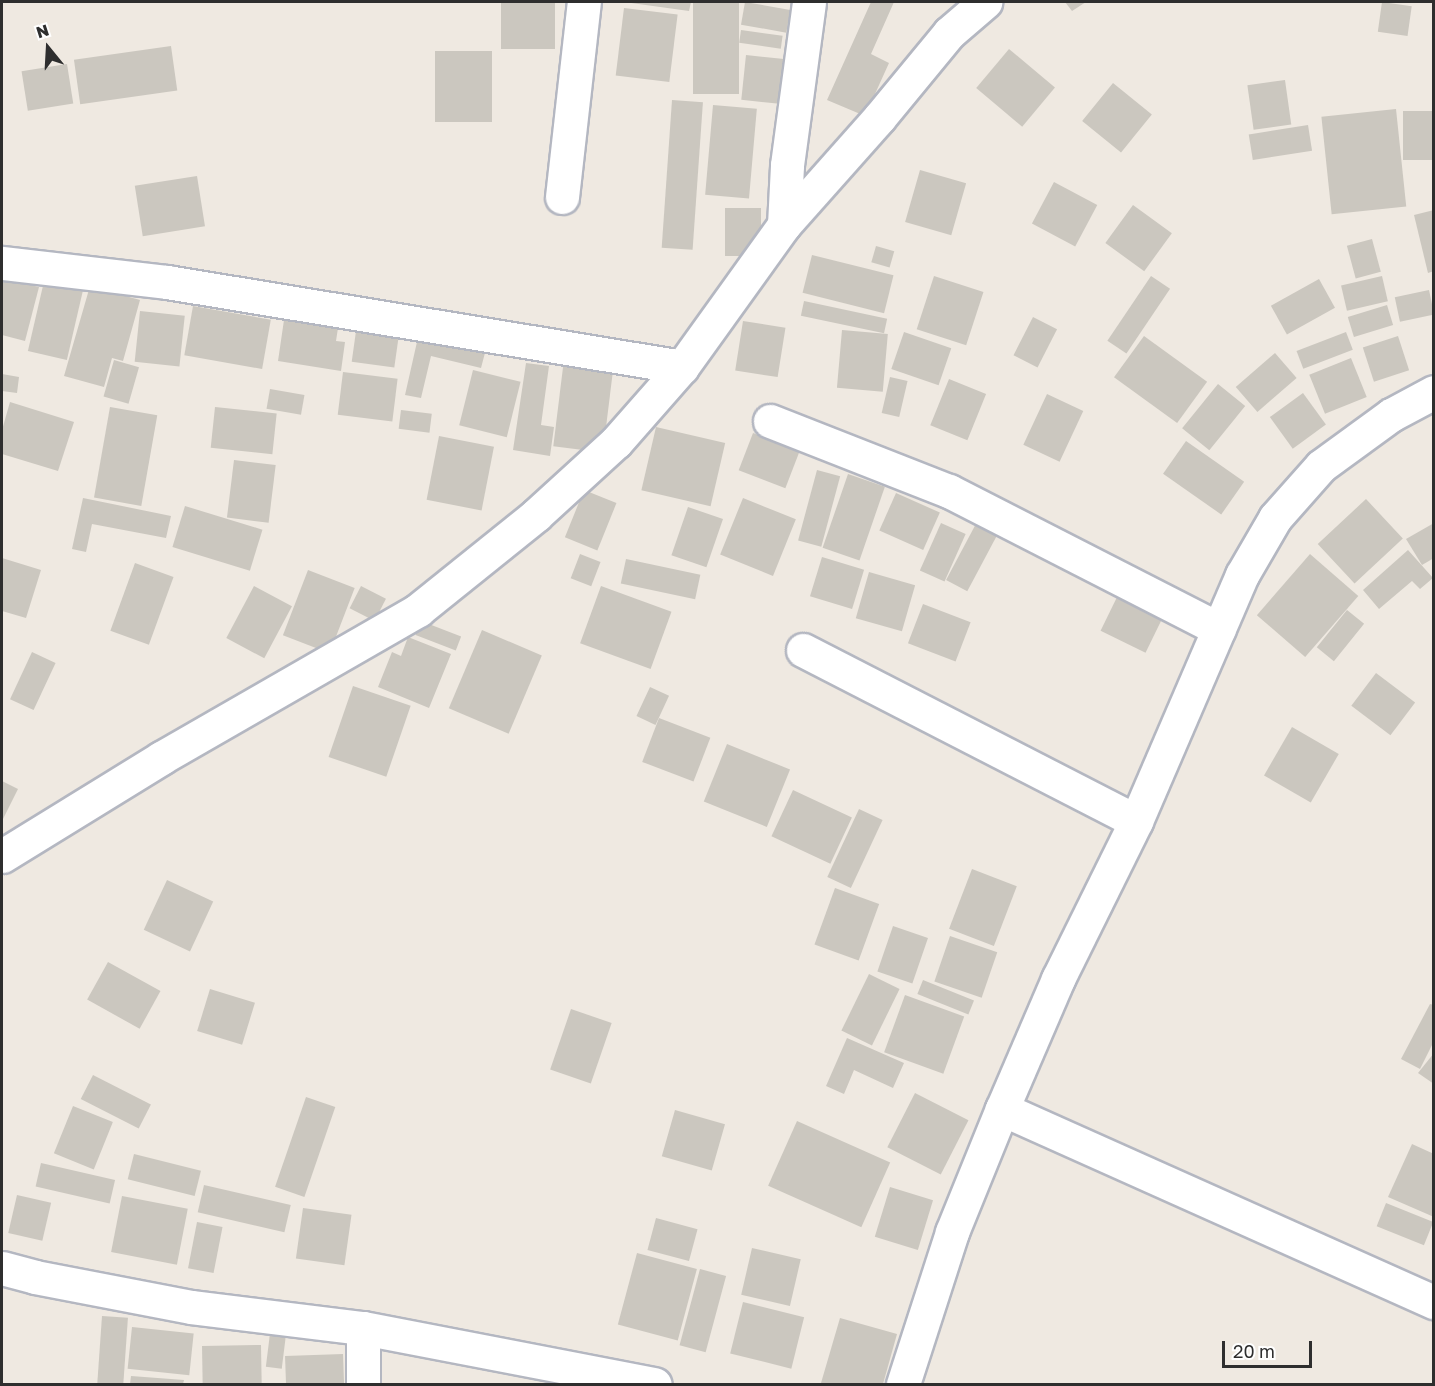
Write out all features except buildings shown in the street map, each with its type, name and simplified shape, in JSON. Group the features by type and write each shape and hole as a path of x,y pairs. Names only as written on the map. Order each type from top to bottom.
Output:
{"street":[{"path":"562,197 584,2"},
{"path":"784,225 787,165 809,2"},
{"path":"2,856 161,758 418,610 536,515 616,442 682,367 784,225 879,118 949,33 985,2"},
{"path":"2,262 167,282 682,367"},
{"path":"903,1384 952,1232 1002,1109 1058,979 1136,821 1242,575 1275,518 1321,466 1391,415 1434,392"},
{"path":"770,421 949,491 1219,629"},
{"path":"803,650 1136,821"},
{"path":"1002,1109 1434,1302"},
{"path":"2,1268 35,1277 191,1307 363,1328 655,1384"},
{"path":"363,1328 363,1384"}]}
